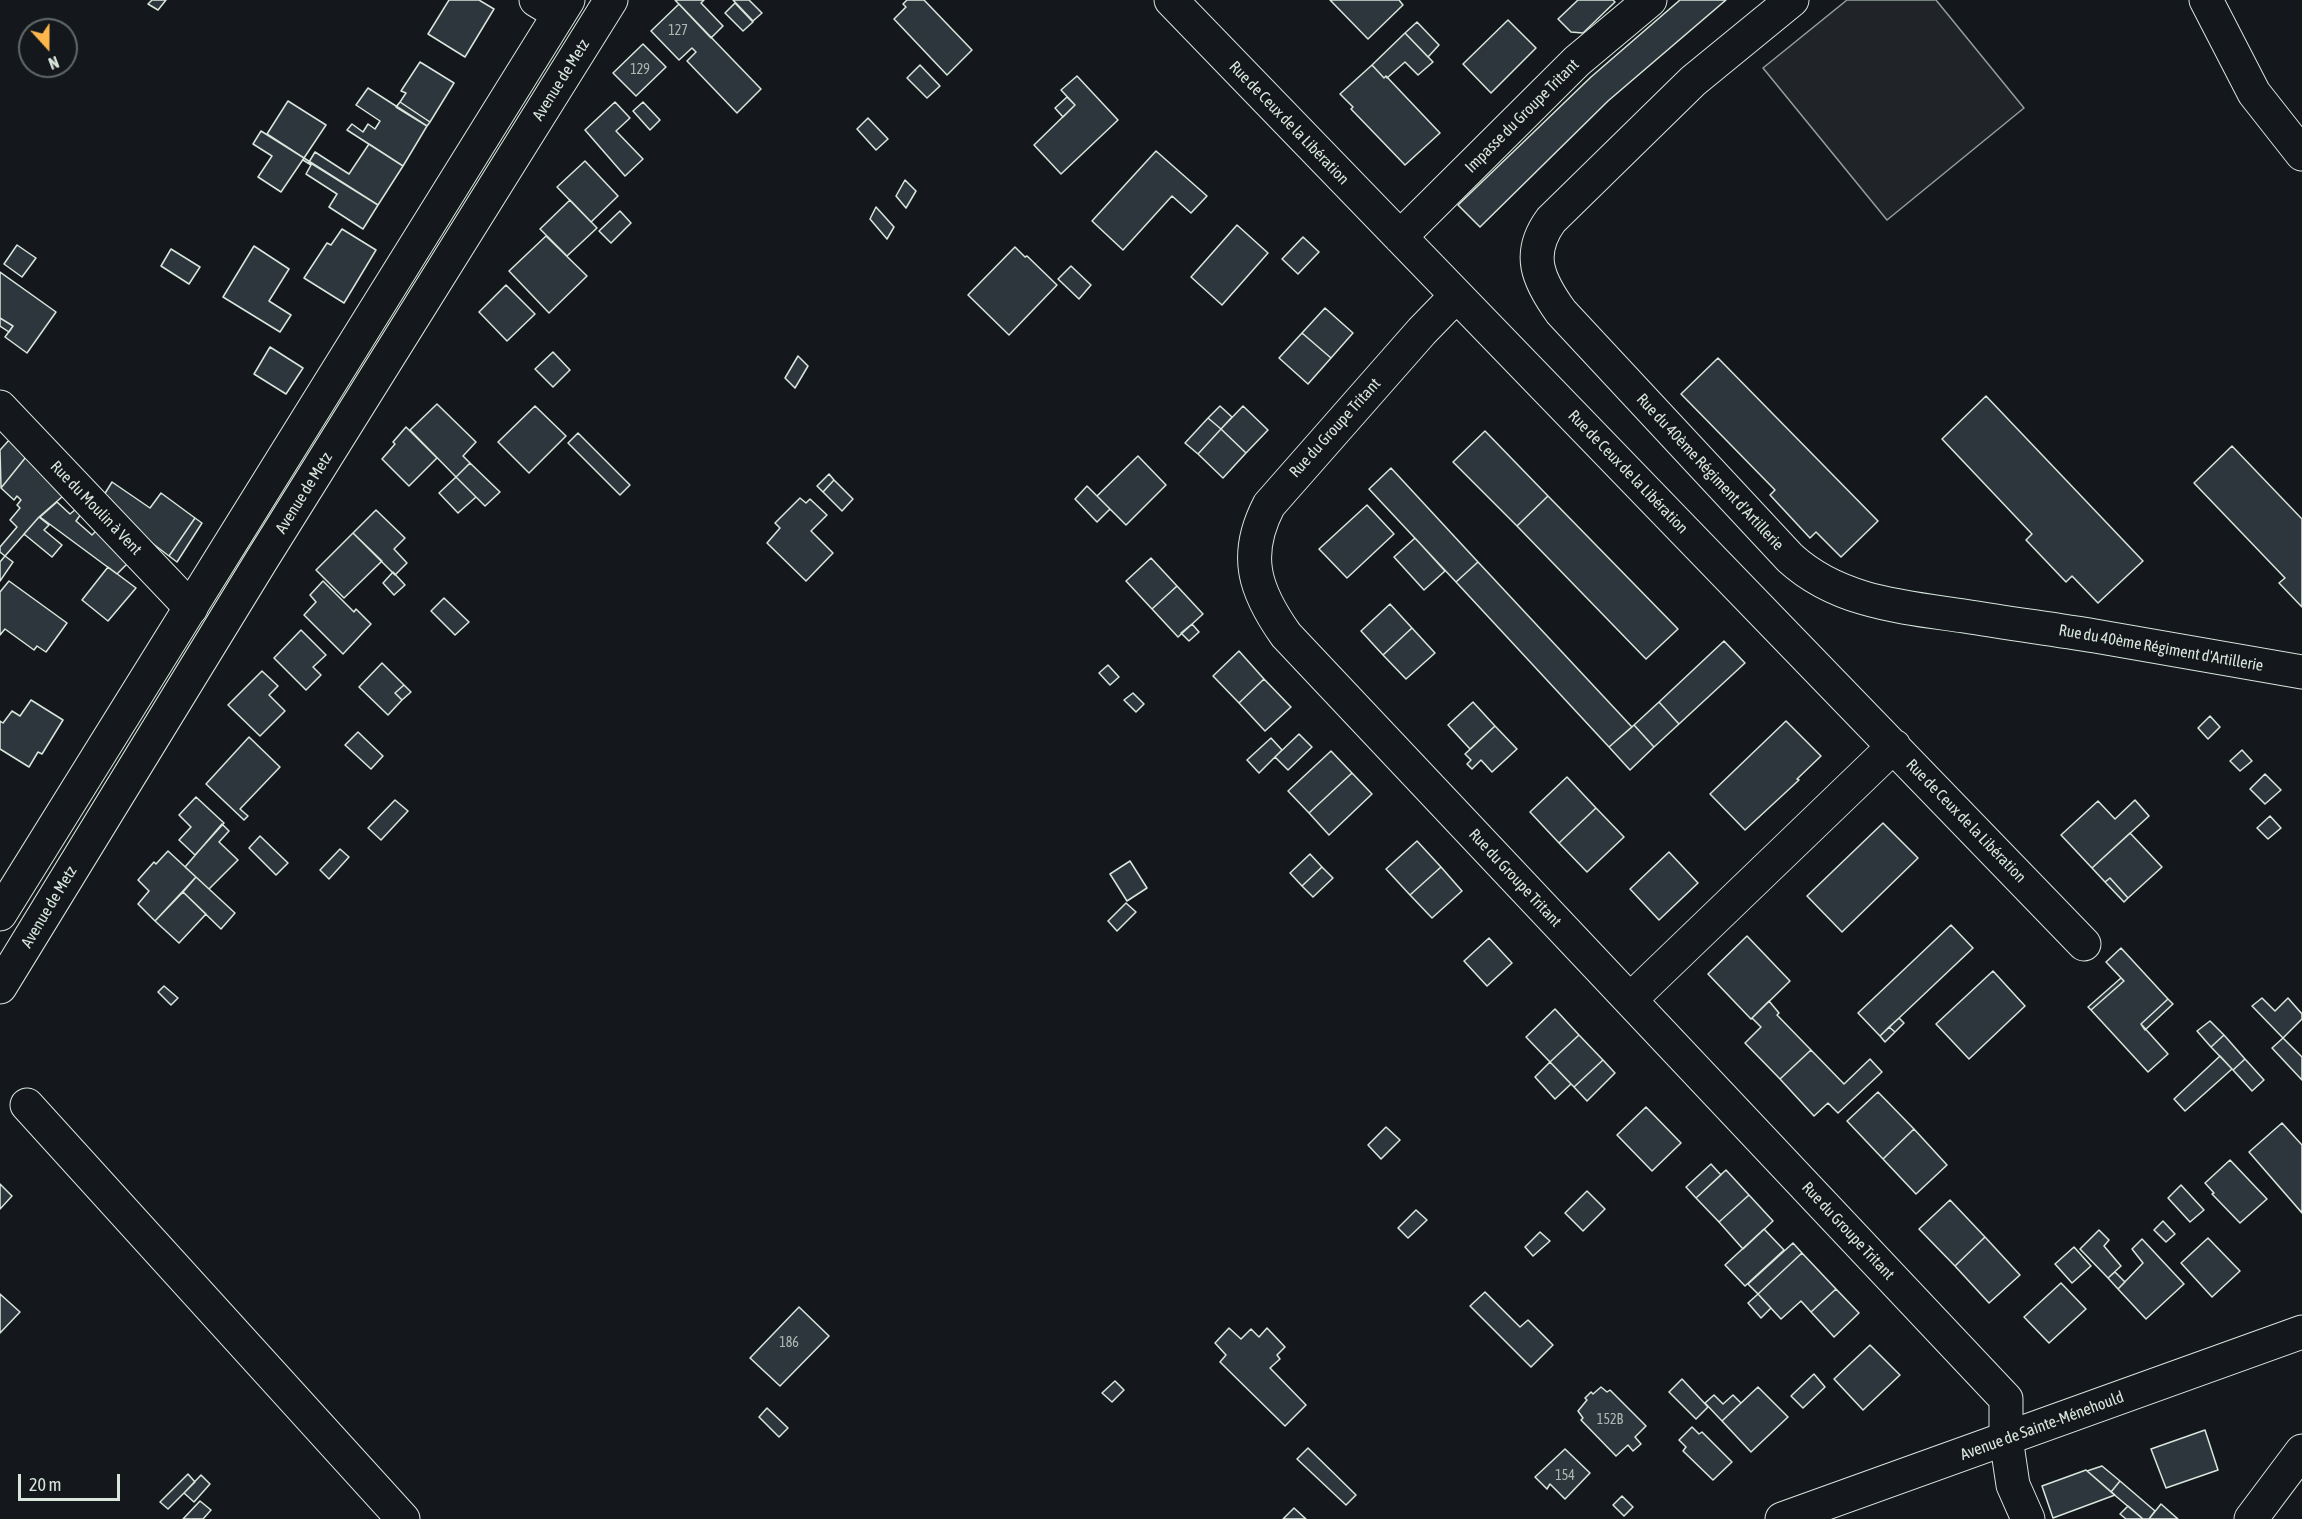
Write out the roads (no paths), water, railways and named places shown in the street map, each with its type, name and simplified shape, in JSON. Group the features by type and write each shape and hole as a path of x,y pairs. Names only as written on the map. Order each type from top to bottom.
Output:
{"street":[{"name":"Avenue de Metz","path":"0,987 261,561 611,0"},
{"name":"Rue de Ceux de la Libération","path":"1171,0 2085,944"},
{"name":"Impasse du Groupe Tritant","path":"1400,237 1577,61 1650,0"},
{"name":"Rue du 40ème Régiment d'Artillerie","path":"1792,0 1693,81 1551,220 1541,234 1536,252 1539,272 1547,292 1561,312 1790,558 1804,571 1822,582 1848,594 1899,606 2095,636 2302,672"},
{"path":"2206,0 2254,93 2302,154"},
{"path":"0,914 191,608 554,4"},
{"name":"Rue du Groupe Tritant","path":"1456,296 1422,331 1269,505 1259,525 1254,548 1254,570 1260,591 1271,614 1286,635 2006,1399 2006,1438 2013,1485 2028,1519"},
{"name":"Rue du Moulin à Vent","path":"0,407 191,608"},
{"path":"1630,1000 1894,746"},
{"path":"27,1105 403,1519"},
{"name":"Avenue de Sainte-Ménehould","path":"1782,1519 2302,1332"},
{"path":"2251,1519 2302,1451"}]}
